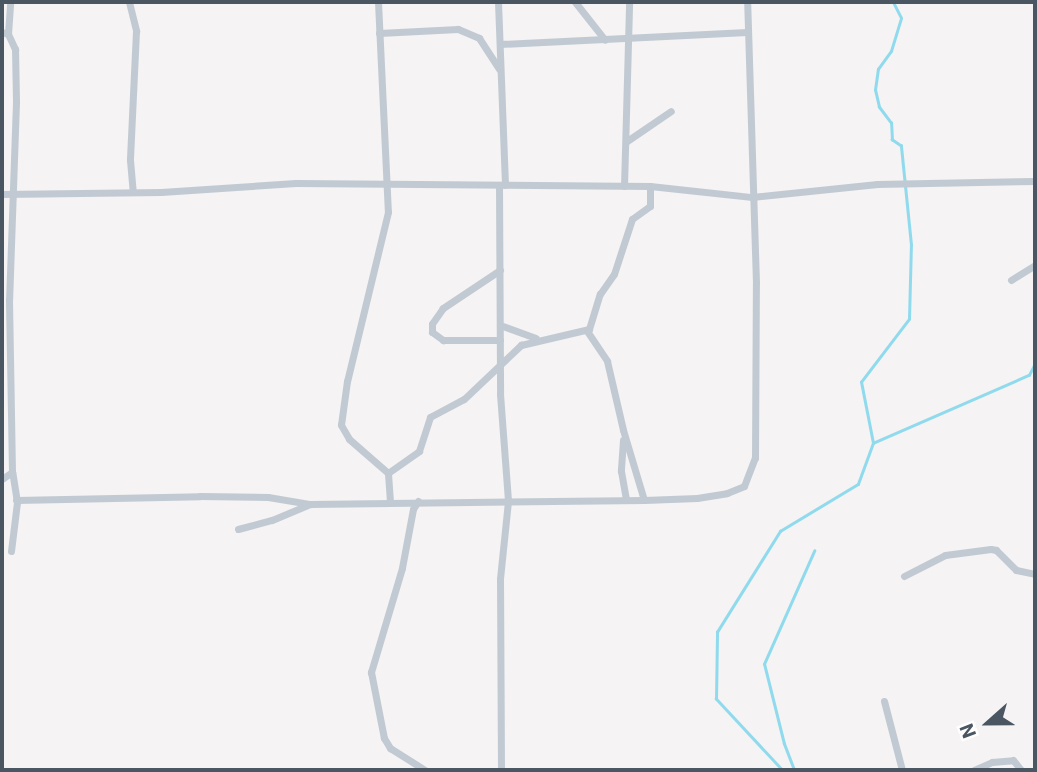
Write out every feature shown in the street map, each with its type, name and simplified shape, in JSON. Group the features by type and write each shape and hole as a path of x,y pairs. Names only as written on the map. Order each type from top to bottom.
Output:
{"street":[{"path":"10,2 5,33 15,49 6,339 12,472 16,500 11,551"},
{"path":"129,2 136,32 131,148 133,192"},
{"path":"378,2 388,184 387,226 347,381 341,425 349,439 388,473 390,502"},
{"path":"498,2 502,185 500,340 508,501 500,579 501,770"},
{"path":"575,2 605,40"},
{"path":"624,186 629,2"},
{"path":"16,500 228,496 268,497 310,504 626,498 645,500 727,493 744,486 752,471 756,283 747,2"},
{"path":"379,33 458,29 479,38 501,73"},
{"path":"500,44 747,32"},
{"path":"626,141 671,111"},
{"path":"2,194 133,192 296,183 650,186 752,197 877,184 1035,181"},
{"path":"388,473 419,451 430,416 461,401 501,366 518,346 587,331 595,318 600,294 614,274 632,219 650,206 650,186"},
{"path":"1010,280 1035,265"},
{"path":"500,270 443,308 432,324 432,332 443,340 500,340"},
{"path":"500,325 541,340"},
{"path":"587,331 607,361 623,430 645,500"},
{"path":"623,430 621,471 626,498"},
{"path":"2,479 12,472"},
{"path":"418,501 413,509 402,568 371,672 384,738 390,748 425,770"},
{"path":"238,529 272,520 310,504"},
{"path":"904,576 946,555 990,549 996,550 1016,570 1035,574"},
{"path":"884,701 902,770"},
{"path":"974,770 992,762 1013,760 1021,770"}],"waterway":[{"path":"873,443 861,382 909,319 911,245 901,146 892,140 891,123 879,107 875,90 878,69 891,51 901,18 893,2"},
{"path":"782,770 716,699 717,632 780,531 858,484 873,443 1029,375 1035,363"},
{"path":"794,770 784,744 764,664 814,551"}]}
